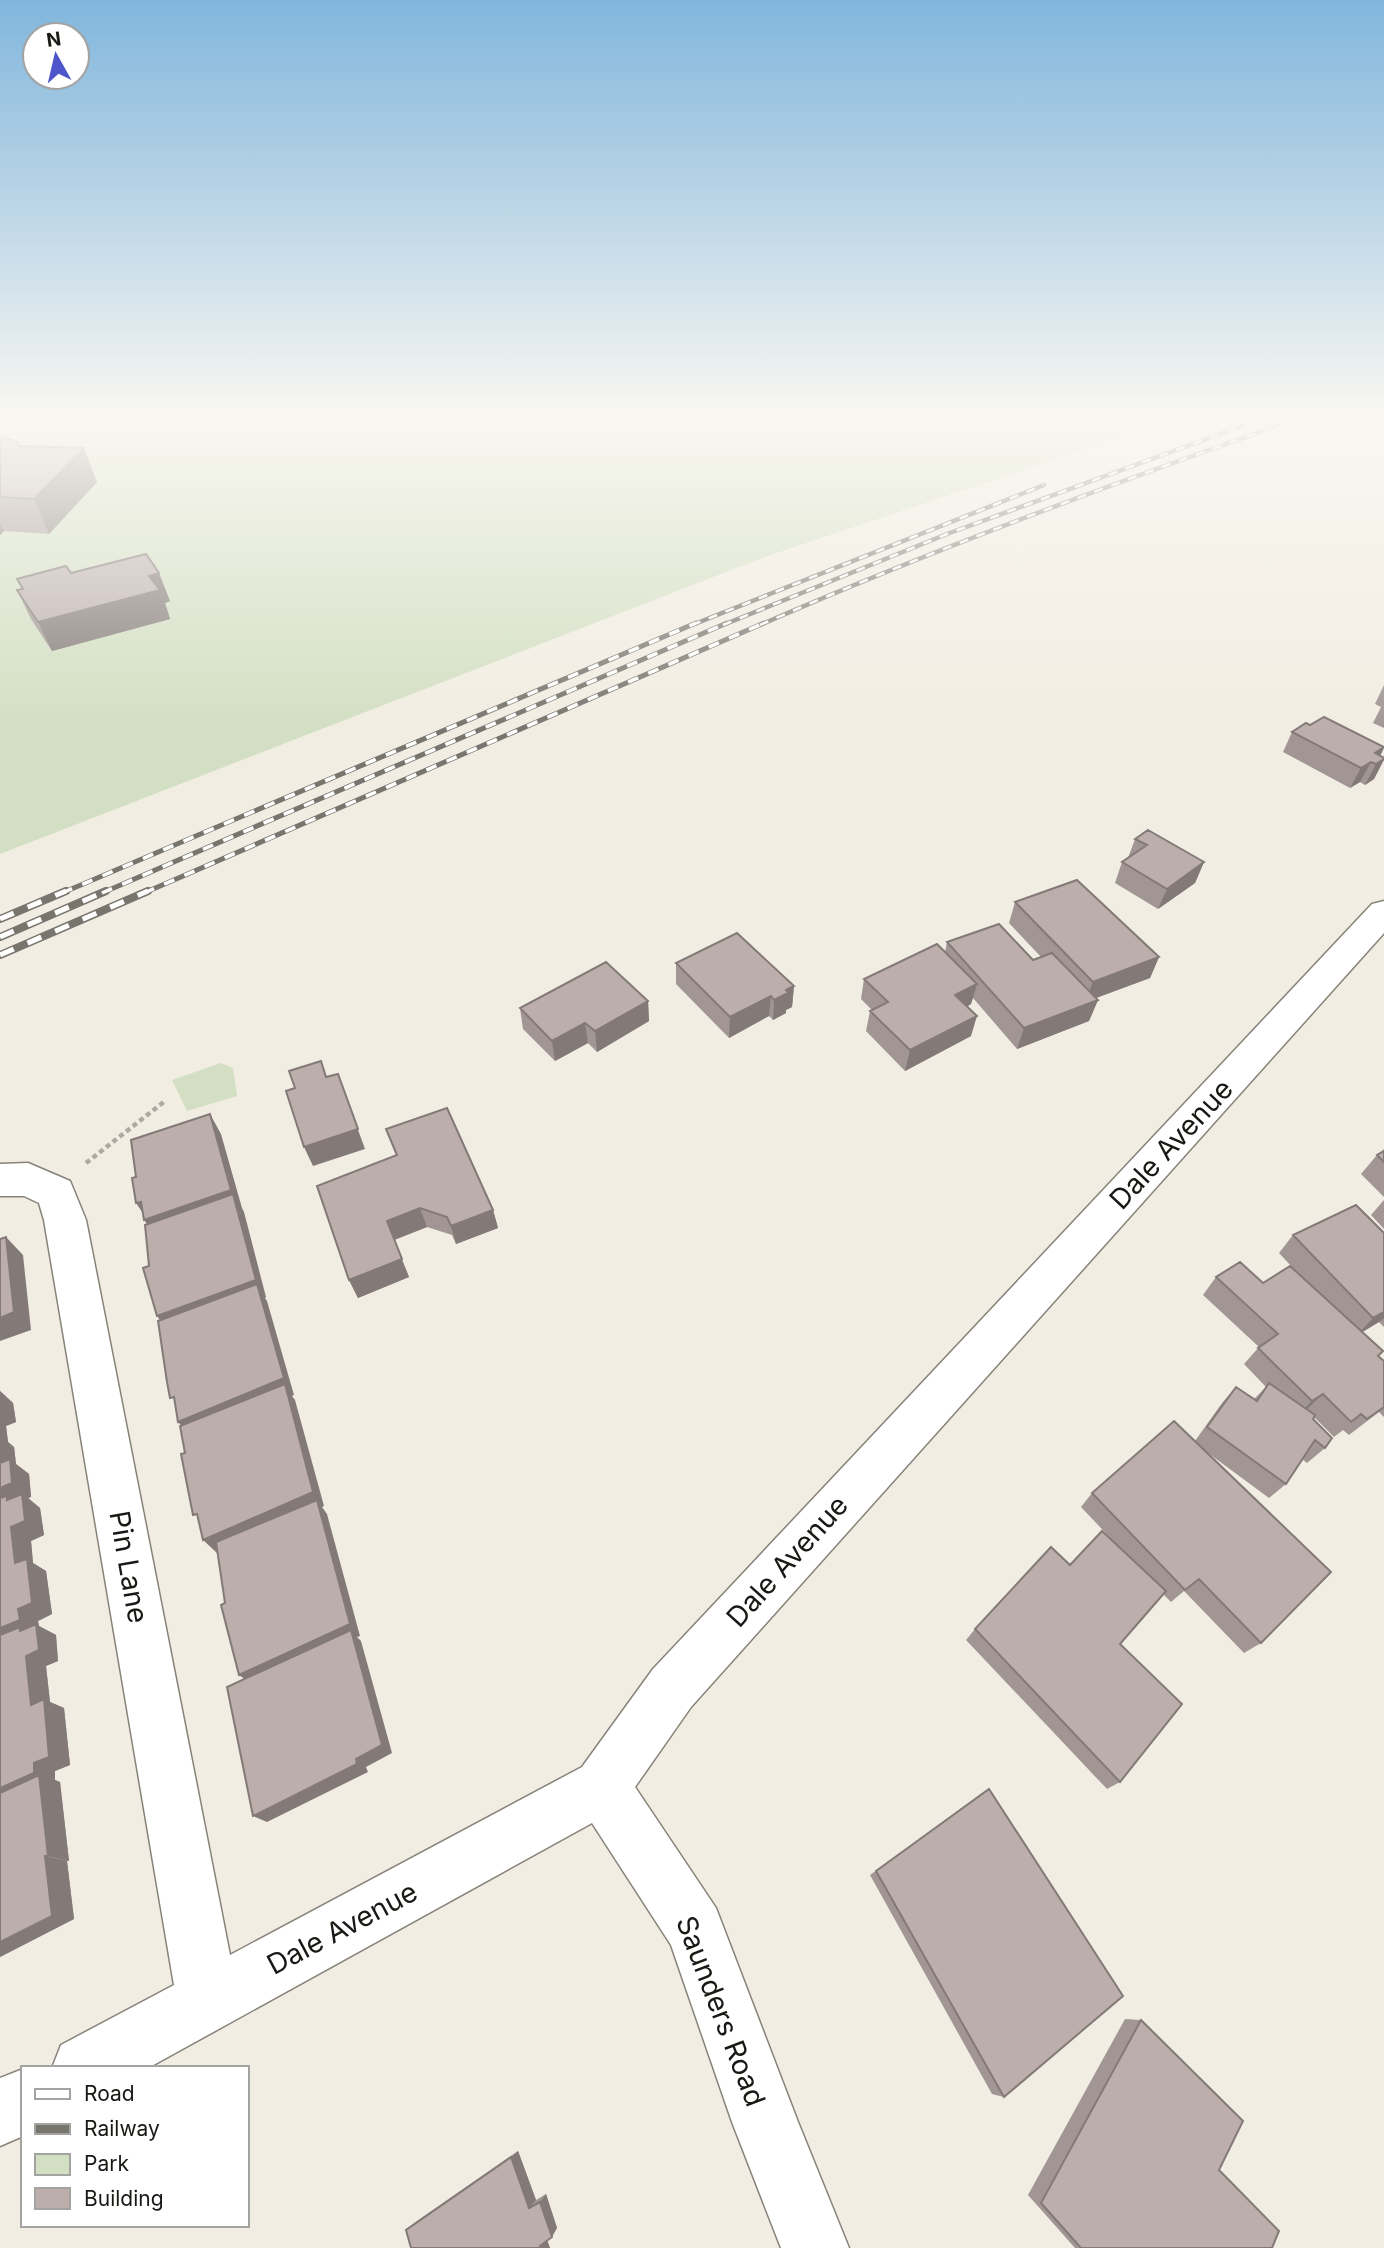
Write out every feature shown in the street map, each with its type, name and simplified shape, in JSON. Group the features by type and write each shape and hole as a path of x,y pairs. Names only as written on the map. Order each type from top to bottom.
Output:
{"street":[{"name":"Dale Avenue","path":"88,2066 602,1787 672,1688 1384,912"},
{"path":"0,1180 28,1179 51,1190"},
{"name":"Pin Lane","path":"51,1190 56,1193 65,1220 208,2000"},
{"name":"Saunders Road","path":"602,1787 695,1929 765,2122 815,2248"},
{"path":"0,2113 21,2102"}],"path":[{"path":"51,1190 165,1101"}],"green space":[{"path":"0,521 872,521 762,558 0,854"},
{"path":"221,1063 233,1068 237,1096 187,1111 172,1080"}],"building":[{"path":"146,554 159,573 149,576 160,590 38,622 17,590 23,589 17,579 66,566 71,573"},
{"path":"1324,717 1384,747 1375,753 1384,759 1361,768 1292,732 1306,723 1310,725"},
{"path":"1148,830 1204,862 1167,889 1122,862 1147,845 1135,839"},
{"path":"1077,880 1159,957 1093,982 1015,902"},
{"path":"999,924 1033,960 1052,953 1098,1000 1024,1028 947,942"},
{"path":"737,933 794,986 786,990 788,993 774,1000 771,996 730,1017 676,963"},
{"path":"937,944 977,984 955,995 977,1016 910,1050 870,1011 888,1002 864,979"},
{"path":"606,962 648,1001 595,1031 585,1023 552,1041 520,1008"},
{"path":"321,1061 326,1077 338,1074 358,1129 304,1147 286,1091 295,1088 289,1071"},
{"path":"447,1108 493,1210 451,1226 447,1217 420,1208 387,1221 402,1259 349,1280 317,1186 397,1155 386,1129"},
{"path":"210,1114 231,1190 144,1220 141,1202 136,1203 131,1140"},
{"path":"1384,1151 1384,1162 1377,1155"},
{"path":"233,1194 256,1280 157,1316 143,1268 149,1266 145,1225"},
{"path":"1356,1205 1384,1233 1384,1312 1373,1318 1293,1235"},
{"path":"6,1237 14,1312 0,1318 0,1239"},
{"path":"1240,1262 1263,1283 1290,1266 1383,1351 1378,1356 1384,1361 1384,1407 1367,1419 1361,1414 1351,1422 1323,1394 1312,1401 1258,1348 1278,1334 1216,1277"},
{"path":"257,1284 284,1378 178,1422 174,1397 170,1398 158,1321"},
{"path":"1269,1383 1315,1415 1313,1419 1332,1438 1325,1448 1315,1440 1286,1484 1207,1427 1236,1387 1257,1401"},
{"path":"285,1384 313,1492 203,1540 197,1514 193,1515 181,1454 185,1453 180,1426"},
{"path":"1174,1421 1331,1572 1261,1643 1199,1579 1185,1590 1092,1493"},
{"path":"10,1459 12,1483 0,1488 0,1463"},
{"path":"22,1494 25,1521 11,1527 15,1563 27,1559 32,1603 18,1609 20,1620 0,1628 0,1498 7,1496 7,1500"},
{"path":"317,1500 350,1624 239,1675 221,1605 225,1603 216,1542"},
{"path":"1102,1531 1166,1591 1120,1644 1182,1704 1120,1782 975,1629 1051,1547 1070,1565"},
{"path":"36,1624 39,1650 26,1656 31,1705 44,1699 49,1757 34,1763 34,1773 0,1788 0,1635"},
{"path":"351,1630 382,1745 356,1759 357,1764 253,1816 227,1687"},
{"path":"39,1775 52,1916 0,1942 0,1793"},
{"path":"989,1789 1123,1996 1004,2097 876,1871"},
{"path":"1141,2020 1243,2121 1219,2170 1279,2231 1272,2248 1081,2248 1041,2203"},
{"path":"511,2157 529,2208 540,2202 552,2237 540,2248 411,2248 406,2230"}],"railway":[{"path":"692,625 954,521"},
{"path":"723,625 983,521"},
{"path":"760,625 1018,521"},
{"path":"62,893 696,623"},
{"path":"102,893 727,623"},
{"path":"144,893 764,623"},
{"path":"0,919 66,891"},
{"path":"0,937 106,891"},
{"path":"0,955 148,891"}]}
